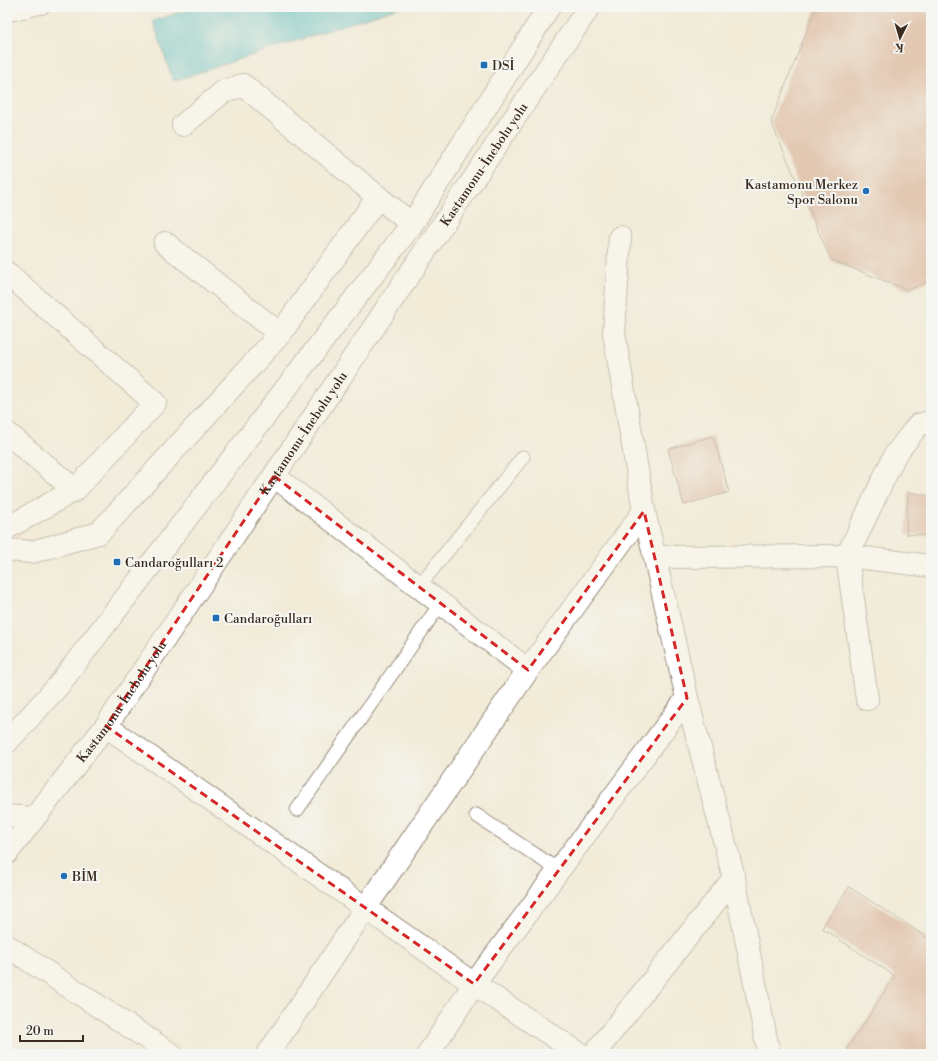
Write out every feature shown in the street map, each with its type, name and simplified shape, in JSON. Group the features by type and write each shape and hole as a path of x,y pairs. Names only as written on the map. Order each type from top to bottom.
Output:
{"street":[{"path":"7,742 58,686 412,224 549,7"},
{"name":"Kastamonu-İnebolu yolu","path":"7,853 106,726 590,7"},
{"path":"183,125 224,92 243,85 412,224"},
{"path":"7,550 32,552 99,533 280,334 378,197"},
{"path":"620,237 614,333 644,511 687,698 734,878 769,1054"},
{"path":"165,243 280,334"},
{"path":"7,273 155,403 75,490 7,528"},
{"path":"867,699 848,556 895,454 918,425 931,422"},
{"path":"7,433 75,490"},
{"path":"274,476 528,670"},
{"path":"268,1054 366,907 528,670 644,511"},
{"path":"655,557 848,556 931,566"},
{"path":"428,1054 474,984 687,698"},
{"path":"106,726 474,984 580,1054"},
{"path":"7,816 34,818"},
{"path":"594,1054 734,878"},
{"path":"7,946 171,1054"}],"lane":[{"path":"7,15 43,7"},
{"path":"419,586 523,457"},
{"path":"297,810 441,604"},
{"path":"476,814 558,870"}],"highlighted area":[{"path":"274,476 528,670 644,511 687,698 474,984 106,726"}],"water":[{"path":"195,7 400,7 173,81 153,21"}],"building":[{"name":"Kastamonu Merkez Spor Salonu","path":"823,7 914,7 931,14 931,280 908,290 831,260 771,122 815,10"},
{"path":"713,436 729,492 684,505 668,449"},
{"path":"908,492 931,496 931,536 906,534"},
{"path":"849,887 931,940 931,1047 926,1054 854,1054 847,1049 895,976 822,928"}],"place":[{"name":"DSİ","path":"484,65"},
{"name":"Kastamonu Merkez Spor Salonu","path":"866,191"},
{"name":"Candaroğulları 2","path":"117,562"},
{"name":"Candaroğulları","path":"216,618"},
{"name":"BİM","path":"64,876"}]}
